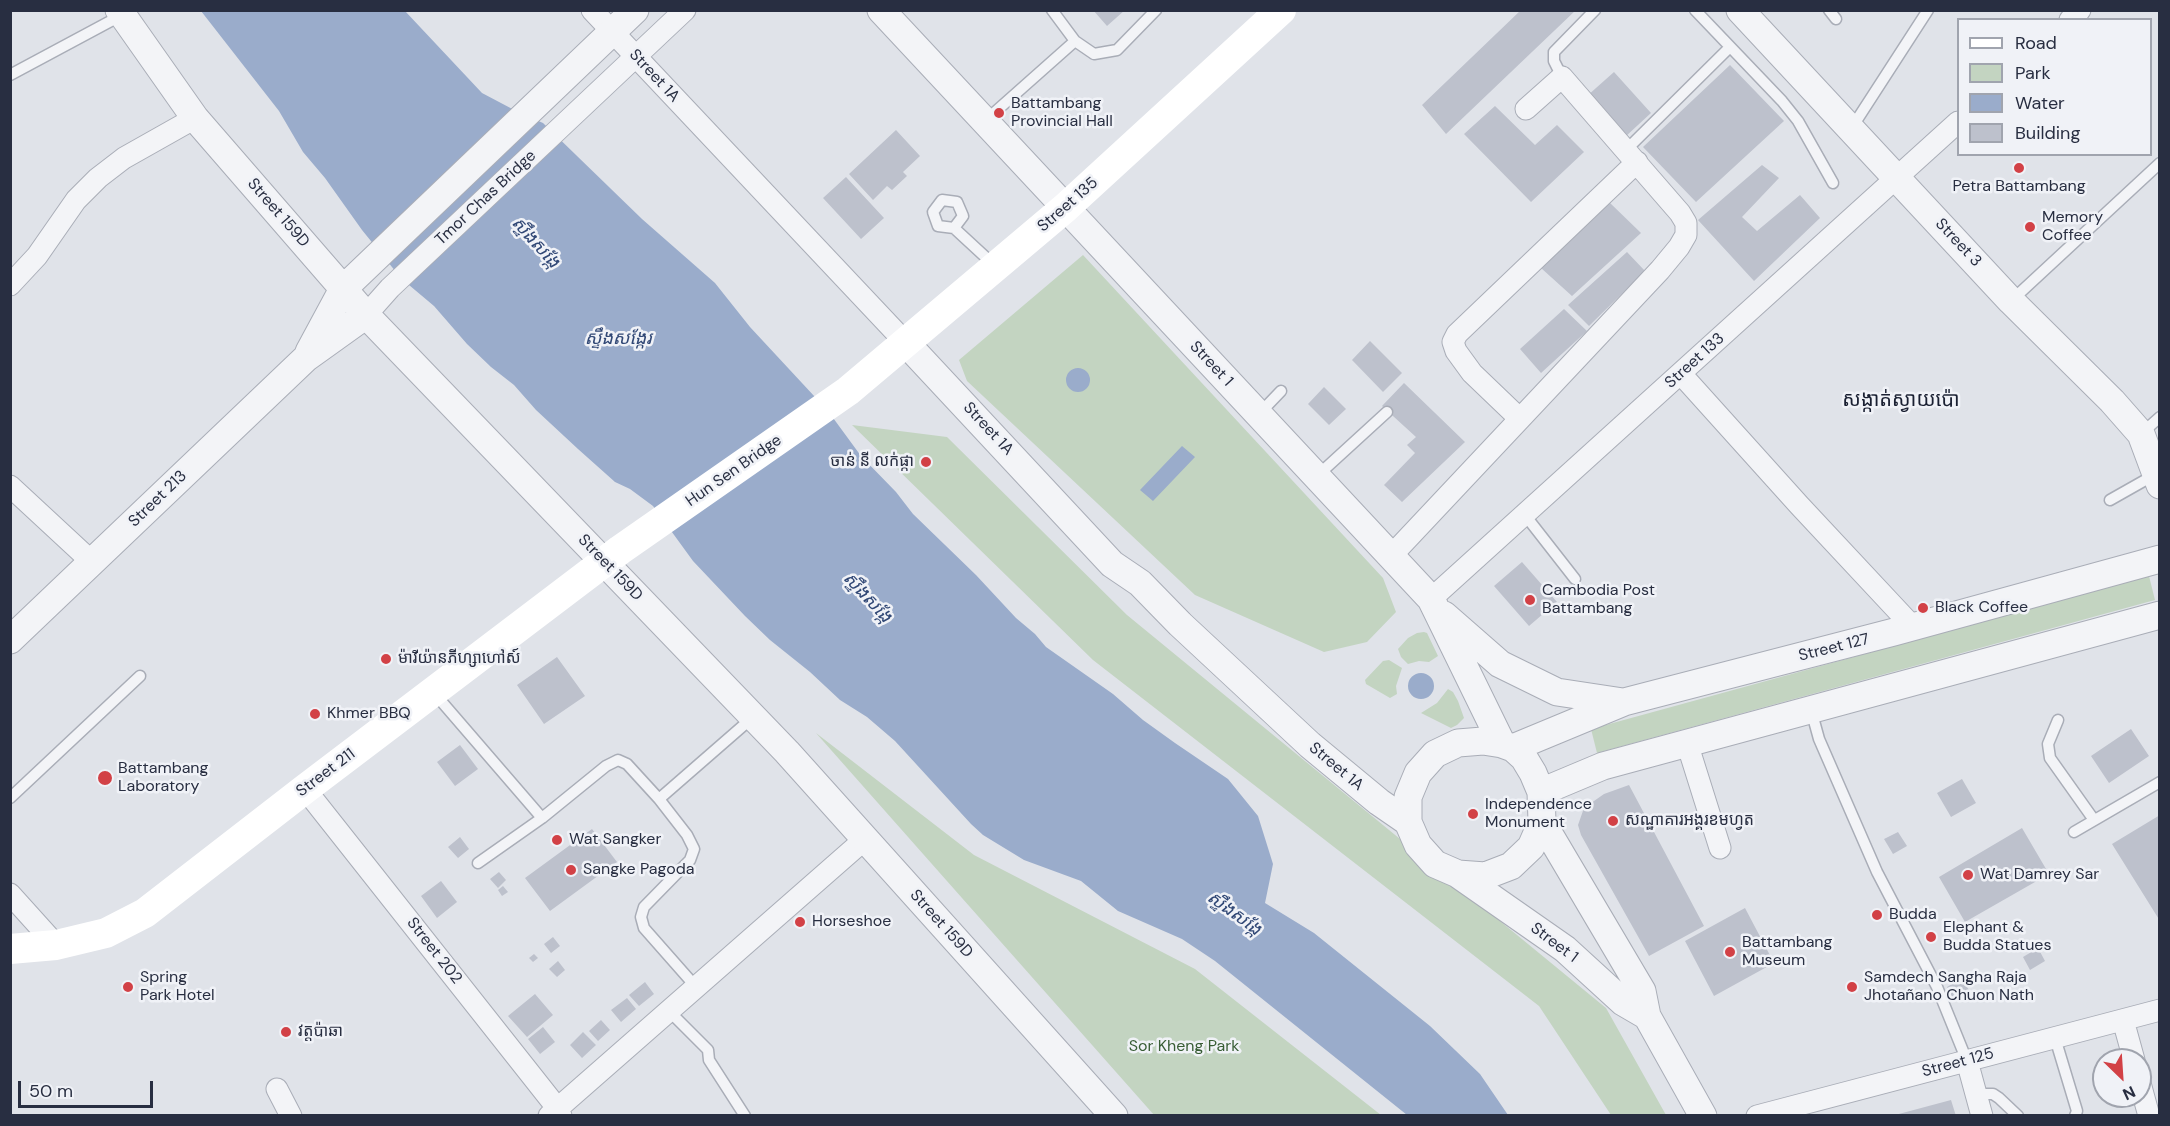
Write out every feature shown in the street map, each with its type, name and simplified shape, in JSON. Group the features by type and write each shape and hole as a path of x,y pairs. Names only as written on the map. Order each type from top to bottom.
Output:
{"main road":[{"name":"Street 135","path":"848,391 1065,208 1281,10"},
{"name":"Hun Sen Bridge","path":"613,557 848,391"},
{"name":"Street 211","path":"10,949 56,945 106,933 146,912 613,557"}],"street":[{"name":"Street 1A","path":"592,10 1112,564 1140,583 1180,624 1310,745 1379,802 1408,822"},
{"name":"Street 213","path":"306,358 343,289 636,10"},
{"path":"636,58 686,10"},
{"name":"Street 1","path":"881,10 1433,603 1508,746"},
{"name":"Street 3","path":"1740,10 2011,300 2112,401 2150,426 2158,479"},
{"name":"Street 159D","path":"121,13 195,118 366,315 613,557 752,718 787,752 1114,1116"},
{"name":"Tmor Chas Bridge","path":"390,288 636,58"},
{"path":"1391,556 1660,270 1679,248 1686,235 1686,223 1680,213 1562,77 1526,109"},
{"path":"10,285 37,256 76,200 98,178 124,158 195,118"},
{"name":"Street 133","path":"1433,603 1525,515 1957,124"},
{"path":"1520,419 1472,373 1456,351 1453,342 1457,334 1631,156"},
{"name":"Street 213","path":"10,640 306,358 366,315 390,288"},
{"path":"1681,374 1799,506 1912,627"},
{"path":"10,486 92,562"},
{"name":"Street 127","path":"1508,746 1624,702 2160,559"},
{"path":"1433,603 1500,663 1557,692 1624,702"},
{"path":"1541,792 1603,766 2160,615"},
{"path":"1483,741 1508,746 1524,758 1541,792 1542,822 1531,847 1511,866 1485,876 1458,874 1435,864 1418,845 1408,822 1408,797 1418,773 1435,754 1458,743 1483,741"},
{"path":"1687,743 1720,848"},
{"name":"Street 202","path":"305,789 556,1113"},
{"name":"Street 1","path":"1542,822 1642,991 1647,1016 1703,1116"},
{"path":"556,1113 865,839"},
{"name":"Street 1","path":"1458,874 1565,949 1623,1002 1647,1016"},
{"path":"10,894 56,945"},
{"name":"Street 125","path":"1757,1116 2160,1010"},
{"path":"2123,1020 2131,1048"},
{"path":"1967,1061 1982,1116"},
{"path":"277,1089 291,1116"}],"lane":[{"path":"1055,11 1075,41 1094,54 1117,50 1156,10"},
{"path":"1562,77 1554,61 1554,52 1595,10"},
{"path":"1695,10 1782,100 1798,121 1833,183"},
{"path":"1851,129 1928,10"},
{"path":"10,75 121,13"},
{"path":"985,121 1075,41"},
{"path":"1631,156 1730,47"},
{"path":"2011,300 2160,163"},
{"path":"954,228 996,267"},
{"path":"1258,415 1281,392"},
{"path":"1316,476 1387,412"},
{"path":"2110,500 2158,479"},
{"path":"1525,515 1575,579"},
{"path":"10,798 140,676"},
{"path":"433,692 542,818"},
{"path":"1811,709 1819,739 1877,872 1937,987 1967,1061"},
{"path":"659,799 752,718"},
{"path":"2058,720 2048,744 2050,758 2094,820"},
{"path":"478,863 542,818 606,766 618,760 627,764 659,799 687,835 694,849 690,860 644,908 641,917 644,928 696,987"},
{"path":"2074,832 2160,782"},
{"path":"669,1011 708,1050 709,1060 745,1116"},
{"path":"2055,1038 2077,1111 2075,1116"},
{"path":"1976,1094 1993,1095 1999,1098 2018,1116"}],"green space":[{"path":"1083,255 1383,578 1396,612 1367,642 1324,652 1195,595 967,381 959,360"},
{"path":"852,425 947,437 1127,615 1606,1008 1666,1115 1611,1115 1539,1006 1093,660"},
{"path":"2149,576 2155,600 1597,753 1591,729"},
{"path":"1427,633 1438,656 1429,662 1419,661 1408,664 1401,657 1398,649 1408,638"},
{"path":"1389,660 1402,668 1396,686 1397,694 1390,698 1366,684 1365,680 1383,661"},
{"path":"1448,689 1453,692 1458,701 1464,718 1451,728 1421,713 1437,703"},
{"name":"Sor Kheng Park","path":"816,733 974,855 1195,969 1381,1115 1154,1115"}],"water":[{"name":"ស្ទឹងសង្កែរ","path":"201,11 405,11 482,93 543,123 642,219 715,283 750,327 828,411 861,456 896,492 913,514 1046,647 1113,694 1143,720 1228,779 1258,816 1273,864 1265,903 1314,933 1430,1026 1480,1074 1508,1115 1407,1115 1215,961 1182,939 1118,911 1081,881 1024,860 983,835 895,741 867,717 840,700 745,616 693,561 653,506 630,489 615,482 578,449 536,410 514,385 467,344 434,306 409,285 390,288 396,272 303,152 279,111"},
{"path":"1078,368 1086,372 1090,380 1086,388 1078,392 1070,388 1066,380 1070,372"},
{"path":"1182,446 1195,457 1153,501 1140,490"},
{"path":"1421,673 1430,677 1434,686 1430,695 1421,699 1412,695 1408,686 1412,677"}],"building":[{"path":"1093,10 1125,10 1107,26"},
{"path":"1521,10 1576,10 1446,134 1422,105"},
{"path":"1730,65 1784,121 1696,202 1643,147"},
{"path":"1614,72 1651,113 1625,137 1587,96"},
{"path":"1495,106 1535,145 1557,125 1584,152 1531,202 1464,134"},
{"path":"896,130 920,156 903,172 907,176 892,190 887,186 873,200 849,174"},
{"path":"1762,165 1779,178 1742,217 1757,231 1800,195 1820,218 1754,281 1698,220"},
{"path":"846,177 884,218 861,239 823,198"},
{"path":"1608,201 1641,233 1572,296 1541,268"},
{"path":"1627,252 1645,271 1589,326 1568,305"},
{"path":"1564,309 1587,331 1541,373 1520,349"},
{"path":"1370,341 1402,373 1383,392 1352,360"},
{"path":"1404,383 1465,442 1402,502 1384,485 1415,453 1407,445 1416,437 1382,406"},
{"path":"1324,387 1346,409 1329,425 1308,404"},
{"path":"1522,562 1557,602 1529,626 1494,586"},
{"path":"557,657 585,696 544,724 517,685"},
{"path":"2131,729 2149,756 2109,783 2091,756"},
{"path":"460,745 478,769 455,786 437,762"},
{"path":"1962,779 1976,803 1951,817 1937,793"},
{"path":"1629,785 1704,926 1649,956 1581,835 1578,825 1584,808 1604,794"},
{"path":"2160,815 2160,921 2112,844"},
{"path":"2022,828 2049,874 1965,922 1939,877"},
{"name":"Sangke Pagoda","path":"592,829 617,862 550,911 525,878"},
{"path":"1898,832 1907,846 1893,854 1884,839"},
{"path":"460,837 469,849 458,858 448,847"},
{"path":"499,872 506,880 498,888 490,879"},
{"path":"441,881 457,902 437,918 421,896"},
{"path":"503,886 508,892 502,896 498,890"},
{"name":"Battambang Museum","path":"1745,908 1774,963 1714,996 1685,941"},
{"path":"553,937 560,946 551,953 544,944"},
{"path":"2038,948 2045,961 2030,970 2023,957"},
{"path":"534,954 538,958 533,962 529,958"},
{"path":"558,961 565,970 557,977 549,969"},
{"path":"1962,978 1970,992 1954,1000 1947,987"},
{"path":"645,982 654,994 639,1006 629,995"},
{"path":"535,994 553,1015 527,1037 508,1016"},
{"path":"627,998 636,1009 621,1022 611,1010"},
{"path":"601,1020 610,1030 598,1041 589,1031"},
{"path":"543,1027 555,1042 540,1054 528,1039"},
{"path":"583,1032 596,1045 582,1058 570,1045"},
{"path":"1951,1100 1956,1116 1895,1116 1895,1115"}],"place":[{"name":"Battambang Provincial Hall","path":"999,113"},
{"name":"Petra Battambang","path":"2019,168"},
{"name":"Memory Coffee","path":"2030,227"},
{"name":"ចាន់ នី លក់ផ្កា","path":"926,462"},
{"name":"Cambodia Post Battambang","path":"1530,600"},
{"name":"Black Coffee","path":"1923,608"},
{"name":"ម៉ារីយ៉ានភីហ្សាហៅស៍","path":"386,659"},
{"name":"Khmer BBQ","path":"315,714"},
{"name":"Battambang Laboratory","path":"105,778"},
{"name":"Independence Monument","path":"1473,814"},
{"name":"សណ្ឋាគារអង្គរខមហ្វត","path":"1613,821"},
{"name":"Wat Sangker","path":"557,840"},
{"name":"Sangke Pagoda","path":"571,870"},
{"name":"Wat Damrey Sar","path":"1968,875"},
{"name":"Budda","path":"1877,915"},
{"name":"Horseshoe","path":"800,922"},
{"name":"Elephant & Budda Statues","path":"1931,937"},
{"name":"Battambang Museum","path":"1730,952"},
{"name":"Spring Park Hotel","path":"128,987"},
{"name":"Samdech Sangha Raja Jhotañano Chuon Nath","path":"1852,987"},
{"name":"វត្តប៉ាឆា","path":"286,1032"}],"district":[{"name":"សង្កាត់ស្វាយប៉ោ","path":"1901,401"}],"water label":[{"name":"ស្ទឹងសង្កែ","path":"535,243"},
{"name":"ស្ទឹងសង្កែ","path":"867,598"},
{"name":"ស្ទឹងសង្កែ","path":"1234,914"}]}
